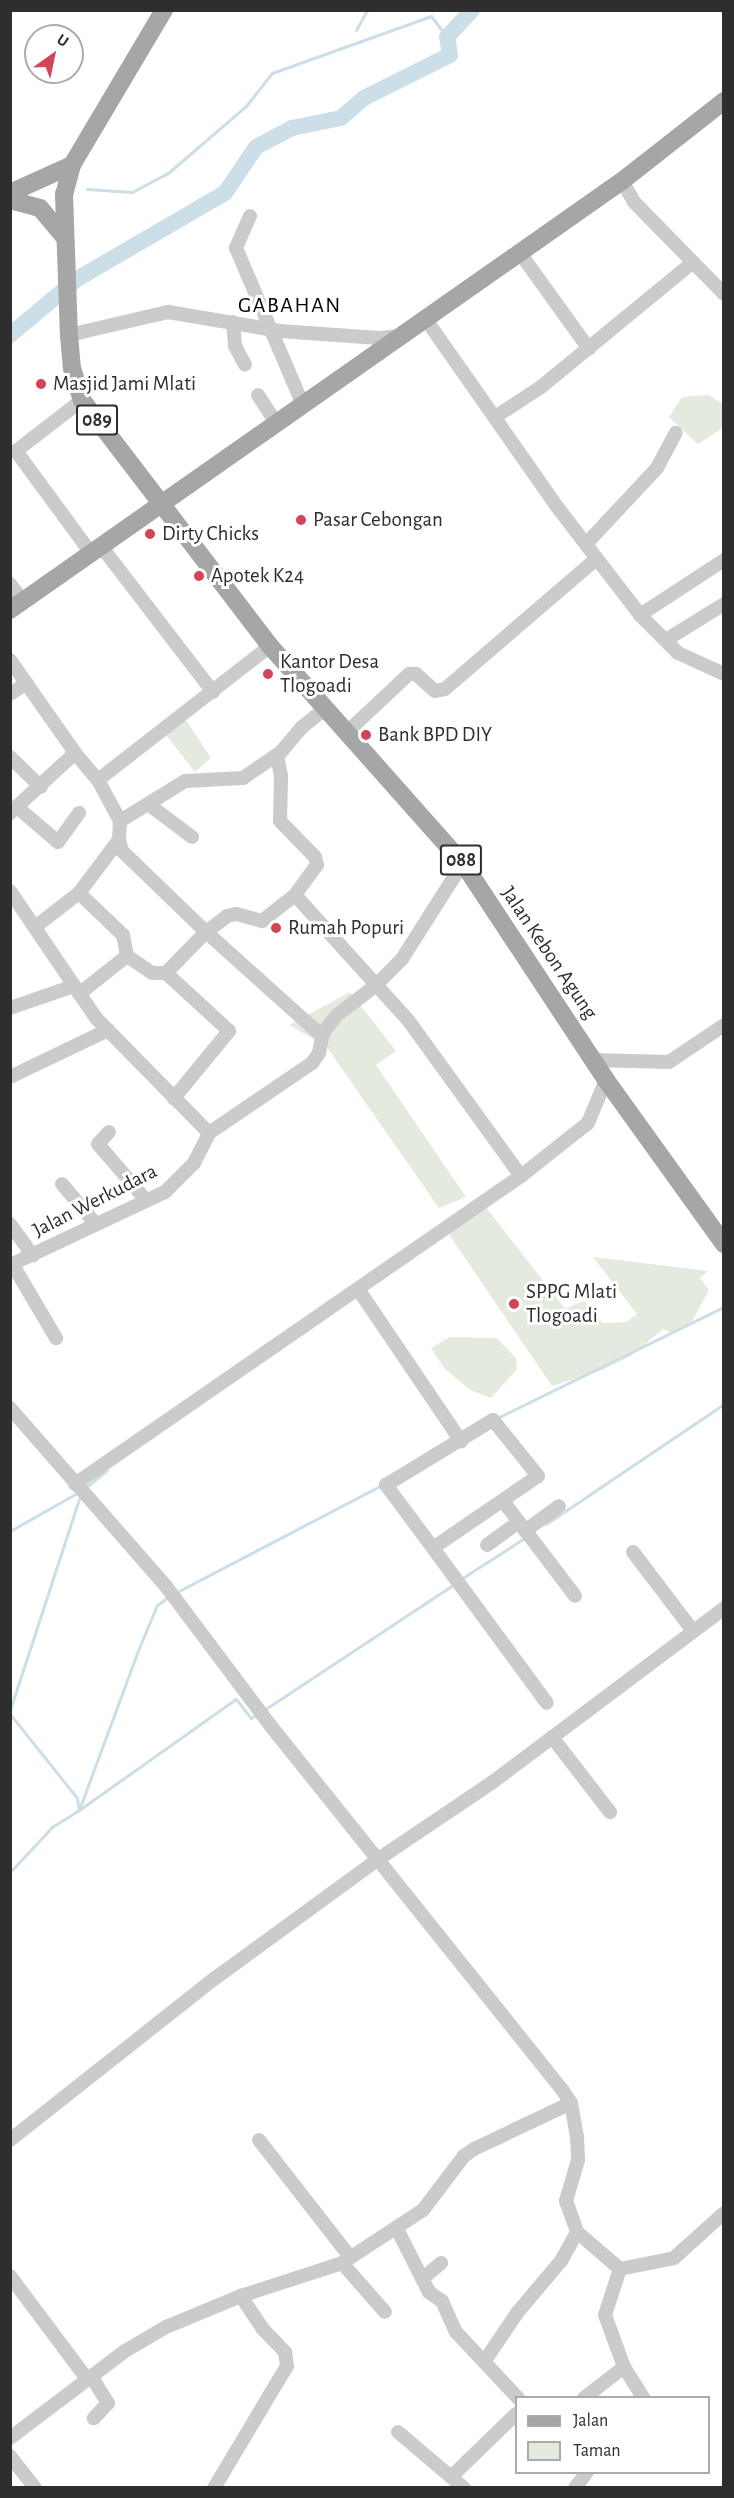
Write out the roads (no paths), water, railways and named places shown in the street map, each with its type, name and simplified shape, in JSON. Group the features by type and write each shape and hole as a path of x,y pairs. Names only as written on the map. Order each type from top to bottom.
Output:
{"main road":[{"path":"64,237 64,195 72,165 164,10"},
{"path":"17,606 303,405 427,321 622,181 723,101"},
{"path":"10,193 72,165"},
{"path":"10,200 40,208 64,237"},
{"name":"089","path":"64,237 72,369 82,400 159,506"},
{"name":"Jalan Kebon Agung","path":"159,506 323,710 463,863 606,1080 723,1244"}],"street":[{"path":"622,181 634,202 691,264 723,294"},
{"path":"250,216 236,248 303,405"},
{"path":"520,254 589,349"},
{"path":"495,417 589,349 691,264"},
{"path":"69,328 168,312 269,327 379,338 403,336"},
{"path":"427,321 596,560 640,615 666,640 700,666 723,674"},
{"path":"233,322 235,346 245,365"},
{"path":"258,395 277,424"},
{"path":"82,400 13,448 213,692"},
{"path":"586,544 657,468 676,433"},
{"path":"345,734 410,674 416,674 435,691 445,689 596,560"},
{"path":"640,615 723,560"},
{"path":"10,584 17,606"},
{"path":"666,640 723,604"},
{"path":"98,780 270,646"},
{"path":"10,660 75,753 98,780 120,820 119,840 122,851 206,932 322,1036"},
{"path":"10,694 27,683"},
{"path":"120,820 185,781 243,778 277,756 301,728 323,710"},
{"path":"75,753 14,810 58,842 79,813"},
{"path":"166,973 206,932 232,914 257,921 268,919 295,895 317,865 315,857 280,821 281,776 277,756"},
{"path":"10,757 41,787"},
{"path":"148,804 192,837"},
{"path":"35,927 79,893 119,840"},
{"path":"10,891 76,990 108,1030 209,1132 312,1064 320,1053 322,1036 337,1015 375,986 402,959 463,863"},
{"path":"79,893 123,935 127,956 152,973 166,973 229,1031 174,1098"},
{"path":"295,895 438,1058 521,1176"},
{"path":"10,1008 76,990 127,956"},
{"path":"593,1060 669,1062 723,1025"},
{"path":"10,1077 108,1030"},
{"path":"75,1484 521,1176 588,1123 606,1080"},
{"path":"109,1132 98,1144 146,1200"},
{"name":"Jalan Werkudara","path":"12,1265 95,1223 165,1192 194,1163 209,1132"},
{"path":"62,1184 95,1223"},
{"path":"10,1224 33,1256"},
{"path":"12,1265 56,1338"},
{"path":"358,1289 461,1441"},
{"path":"10,1408 165,1585 270,1725 380,1858 571,2103 579,2160 566,2201 577,2232 620,2269"},
{"path":"434,1548 538,1476 493,1420 386,1485 547,1703"},
{"path":"503,1500 575,1596"},
{"path":"487,1545 559,1506"},
{"path":"633,1552 693,1631"},
{"path":"10,2140 214,1979 380,1858 435,1824 723,1608"},
{"path":"552,1737 610,1812"},
{"path":"10,2438 89,2377 166,2327 241,2296 346,2260 397,2229 434,2199 469,2152 571,2103"},
{"path":"258,2140 385,2312"},
{"path":"620,2269 674,2258 723,2213"},
{"path":"397,2229 429,2292 442,2301 456,2332 517,2396"},
{"path":"484,2362 517,2313 561,2261 577,2232"},
{"path":"422,2278 441,2263"},
{"path":"620,2269 605,2314 624,2367 642,2396"},
{"path":"10,2276 108,2403 94,2418"},
{"path":"214,2487 287,2366 285,2352 263,2329 241,2296"},
{"path":"585,2396 624,2367"},
{"path":"451,2477 515,2415"},
{"path":"398,2432 464,2487"},
{"path":"10,2456 35,2487"}],"waterway":[{"path":"356,30 367,10"},
{"path":"10,335 77,279 225,193 256,147 292,128 341,118 364,98 450,55 447,37 472,10"},
{"path":"87,189 132,192 168,173 246,106 272,73 431,16 447,37"},
{"path":"497,1418 724,1307"},
{"path":"546,1524 724,1404"},
{"path":"86,1487 107,1470"},
{"path":"179,1591 382,1485"},
{"path":"10,1531 75,1494"},
{"path":"10,1710 79,1499"},
{"path":"464,1577 523,1539"},
{"path":"267,1708 451,1586"},
{"path":"10,1872 52,1827 79,1810 157,1605 168,1597"},
{"path":"10,1714 77,1798 79,1810 236,1699 251,1718 254,1716"}],"place":[{"name":"Masjid Jami Mlati","path":"41,384"},
{"name":"Pasar Cebongan","path":"301,520"},
{"name":"Dirty Chicks","path":"150,534"},
{"name":"Apotek K24","path":"199,576"},
{"name":"Kantor Desa Tlogoadi","path":"268,674"},
{"name":"Bank BPD DIY","path":"366,735"},
{"name":"Rumah Popuri","path":"276,928"},
{"name":"SPPG Mlati Tlogoadi","path":"514,1304"}],"district":[{"name":"GABAHAN","path":"290,306"}]}
